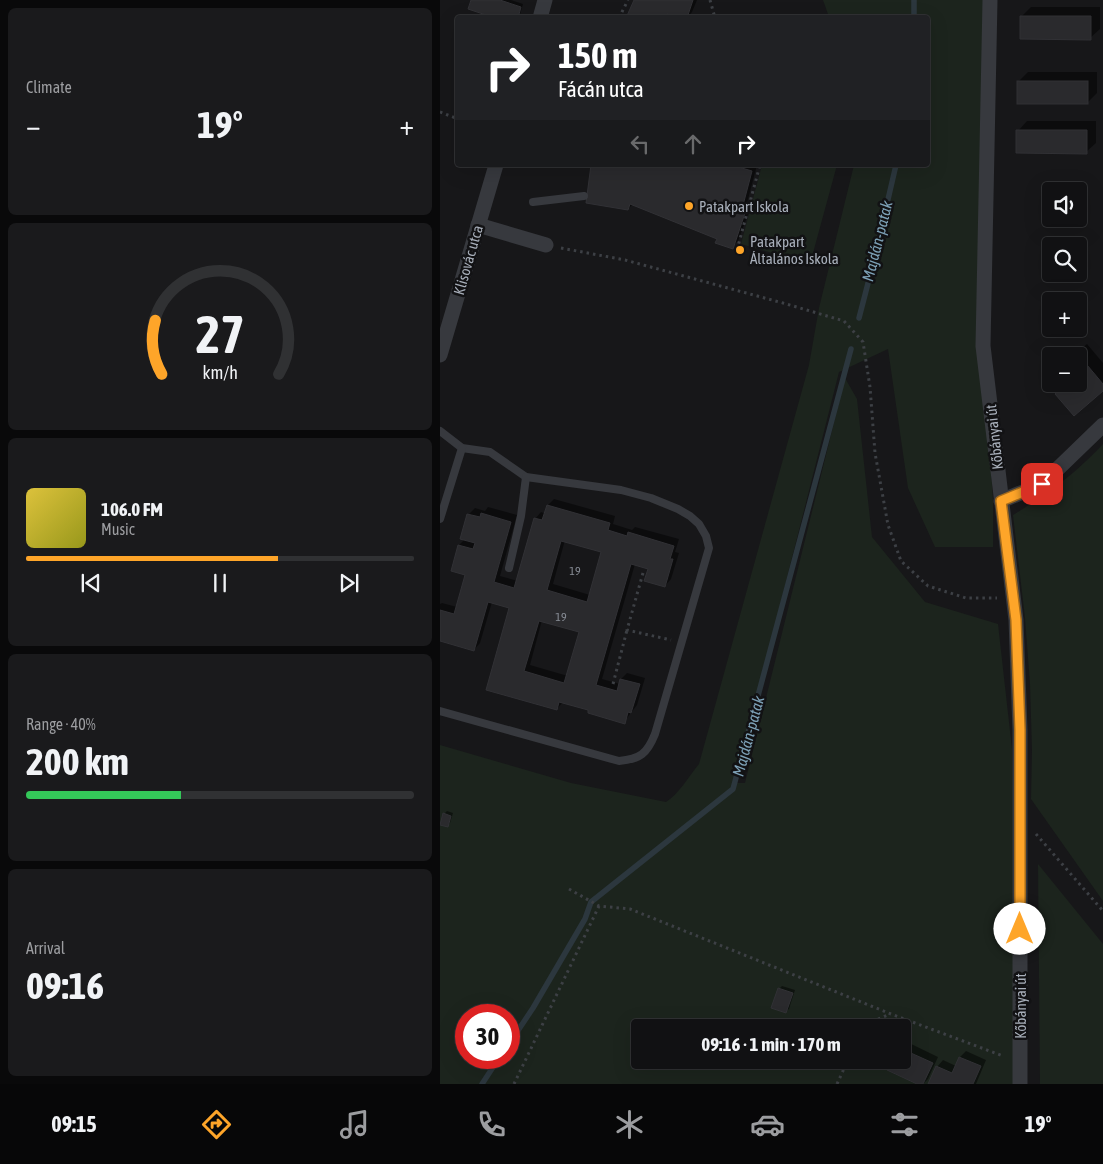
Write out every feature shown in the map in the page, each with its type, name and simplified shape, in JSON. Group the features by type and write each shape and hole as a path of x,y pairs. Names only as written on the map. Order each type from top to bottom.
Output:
{"street":[{"path":"541,15 545,0"},
{"name":"Kőbányai út","path":"990,0 983,346 1016,620 1020,730 1020,1084"},
{"name":"Klisovác utca","path":"440,356 495,167"},
{"path":"478,225 546,245"},
{"path":"1001,501 1042,484 1103,425"}],"lane":[{"path":"533,202 584,196"},
{"path":"440,431 462,448 490,452 526,478 620,490 651,498 678,509 699,524 706,536 709,548 651,745 643,755 632,760 619,761 605,758 440,711"},
{"path":"440,519 462,448"},
{"path":"509,568 521,516 526,478"}],"path":[{"path":"620,15 628,0"},
{"path":"710,0 714,15"},
{"path":"440,112 455,118"},
{"path":"737,250 759,167"},
{"path":"546,245 625,260 783,302 844,321 863,342 870,387 875,453 888,525 902,561 928,586 966,598 990,599 1013,596"},
{"path":"613,684 643,573"},
{"path":"627,630 681,643"},
{"path":"1020,814 1103,911"},
{"path":"569,889 599,906 630,909 891,1014 1020,1062"},
{"path":"514,1084 599,906"},
{"path":"879,1019 891,1014"},
{"path":"837,1084 844,1069"}],"shaded area":[{"path":"823,0 990,0 983,346 993,501 993,547 935,547 908,488 888,349 839,372 735,783 745,783 845,378 857,399 872,537 925,602 998,624 1012,749 1020,1084 440,1084 440,745 571,783 666,802 679,790 699,764 809,365 819,308 854,167 930,167 930,15 828,15"},
{"path":"761,167 836,167 810,264 741,244"},
{"path":"1103,444 1103,901 1031,799 1030,684 1025,618 1013,515 1061,483"},
{"path":"1038,864 1103,944 1103,1084 1040,1084"}],"building":[{"path":"471,0 500,0 521,7 519,15 486,15 468,9"},
{"path":"634,0 693,0 688,15 627,15"},
{"path":"1020,16 1091,16 1091,40 1020,39"},
{"path":"1017,81 1088,81 1088,104 1017,104"},
{"path":"1016,130 1087,130 1087,154 1016,153"},
{"name":"Patakpart Iskola","path":"591,167 739,167 752,171 742,209 746,210 733,249 715,243 717,239 630,204 628,210 586,203"},
{"path":"1087,365 1103,384 1103,391 1074,416 1055,394 1057,392 1087,392"},
{"path":"547,505 610,523 608,530 627,536 628,532 674,546 670,559 673,559 665,587 644,581 648,569 631,564 596,685 617,691 620,679 640,684 631,713 628,712 625,724 588,713 588,710 559,702 557,710 486,690 509,608 488,602 474,651 440,641 440,610 454,614 465,575 451,571 458,545 473,549 475,543 460,539 467,514 480,517 481,513 511,522 494,582 514,588 534,518 542,520","holes":["561,541 601,552 587,602 547,590","539,621 579,632 564,683 524,671"]},
{"path":"443,813 451,816 448,827 440,825"},
{"path":"778,988 793,993 786,1013 771,1008"},
{"path":"911,1053 933,1063 923,1084 917,1084 887,1070 911,1069"},
{"path":"959,1057 981,1066 973,1084 928,1084 936,1066 952,1073"}],"waterway":[{"name":"Majdán-patak","path":"914,0 914,15"},
{"name":"Majdán-patak","path":"859,318 896,167"},
{"name":"Majdán-patak","path":"520,1028 585,919 591,902 733,789 851,349"},
{"name":"Majdán-patak","path":"482,1084 492,1069"}],"place":[{"name":"Patakpart Iskola","path":"689,206"},
{"name":"Patakpart Általános Iskola","path":"740,250"}],"route":[{"path":"1020,929 1020,730 1016,620 1001,501 1042,484"}]}
